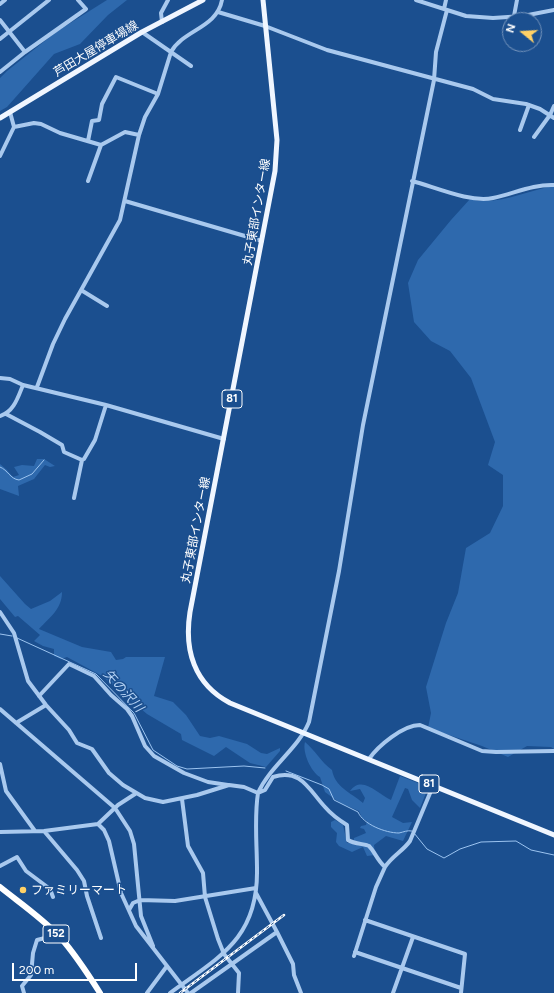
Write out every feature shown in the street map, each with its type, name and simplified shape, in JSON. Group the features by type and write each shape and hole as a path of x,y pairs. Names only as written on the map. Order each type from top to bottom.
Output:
{"highway":[{"name":"152","path":"0,887 53,931 76,957 100,993"}],"main road":[{"name":"芦田大屋停車場線","path":"0,118 142,32 204,0"},
{"name":"丸子東部インター線","path":"263,0 277,152 274,181 190,612 188,638 190,653 202,678 222,698 554,835"}],"street":[{"path":"0,4 5,0"},
{"path":"0,39 49,0"},
{"path":"0,72 25,52 86,9 78,0"},
{"path":"162,22 161,13 168,0"},
{"path":"37,387 53,344 81,290 116,230 125,201 139,135 145,117 158,94 174,47 203,27 218,12 222,0"},
{"path":"416,0 466,16 502,17"},
{"path":"170,993 224,954 246,925 253,906 256,890 258,793 263,782 304,733 309,722 339,571 363,425 434,80 436,52 446,10 446,0"},
{"path":"515,12 517,0"},
{"path":"539,12 554,10"},
{"path":"218,12 265,26 327,50 434,80 473,89 493,99 515,101 529,105 552,117"},
{"path":"0,20 25,52"},
{"path":"142,32 145,36 172,52 191,66"},
{"path":"88,141 92,121 99,120 102,104 116,77 158,94"},
{"path":"520,130 529,105"},
{"path":"534,138 552,117 554,106"},
{"path":"0,156 14,127 10,112"},
{"path":"14,127 34,123 41,124 60,133 101,145"},
{"path":"88,181 101,145 125,132 139,135"},
{"path":"412,181 471,198 483,199 554,185"},
{"path":"125,201 262,241"},
{"path":"81,290 107,306"},
{"path":"0,378 10,378 23,385 37,387 106,405 224,439"},
{"path":"0,416 6,414 13,408 23,385"},
{"path":"74,498 82,460 95,440 106,405"},
{"path":"6,414 62,445 64,452 82,460"},
{"path":"0,612 14,633 28,681 39,696 69,730 77,743 92,749 109,773 136,794 155,801 182,799 229,785"},
{"path":"39,696 69,664 94,676 110,695 127,709 132,716 145,746 154,756 184,772 208,782 244,787 258,793 265,790 273,778 283,774 305,782 324,806 346,825 348,840 356,845 364,844 369,846 378,862 385,866"},
{"path":"16,723 46,705"},
{"path":"0,709 115,808 130,831 134,844 141,916 153,946"},
{"path":"369,759 378,749 404,728 412,725 420,725 482,751 554,751"},
{"path":"0,764 6,791 35,831"},
{"path":"433,786 416,830 410,841 404,849 390,859 385,866 354,954 461,988"},
{"path":"0,832 44,831 98,824 115,808 136,794"},
{"path":"182,799 188,846 202,873 205,897 224,954 239,973 238,993"},
{"path":"98,824 104,830 109,841 119,885 136,926 188,993"},
{"path":"44,831 77,870 84,881 87,896 101,938"},
{"path":"0,866 17,857 26,871 50,888 53,897"},
{"path":"129,910 133,904 140,900 175,902 256,890"},
{"path":"256,890 293,964 294,975 301,993"},
{"path":"365,920 465,954 461,993"},
{"path":"24,993 22,986 32,975 33,953 37,940 45,938 53,931"},
{"path":"191,993 276,932"},
{"path":"393,993 413,937"},
{"path":"147,993 167,966"}],"shaded area":[{"path":"107,0 127,0 108,15 80,44 54,54 7,107 0,111 0,78 56,32"},
{"path":"554,186 554,749 551,747 527,746 508,757 482,746 428,728 431,713 426,687 446,623 458,593 466,548 490,533 503,506 503,475 488,465 495,442 471,378 450,351 431,341 414,322 408,283 418,260 470,199 490,201"},
{"path":"37,459 44,459 55,466 50,467 45,465 34,479 18,486 19,496 0,489 0,464 13,477 19,475 14,467 22,465 34,466"},
{"path":"0,576 31,609 50,601 62,592 58,608 39,629 82,647 111,652 116,660 126,657 165,657 154,696 173,702 186,715 200,736 210,738 219,736 247,744 261,753 267,754 280,748 280,751 266,767 250,763 226,747 214,756 182,740 181,734 147,714 102,676 67,657 61,659 54,656 54,649 43,646 34,641 40,635 18,616 15,617 0,599"},
{"path":"305,742 332,770 336,781 363,803 365,798 360,789 350,791 355,786 365,785 391,800 400,776 423,785 426,793 420,808 412,800 408,789 405,788 392,817 403,823 412,822 403,841 386,836 374,845 375,855 367,856 363,847 352,852 339,846 336,842 337,833 331,827 331,822 335,820 343,825 347,843 353,843 354,838 366,833 364,829 360,828 361,826 366,825 367,821 362,818 359,811 340,803 325,792 320,777 313,771 306,756 304,746"}],"waterway":[{"path":"0,467 13,478 19,480 32,474 44,460"},
{"name":"矢の沢川","path":"0,634 12,636"},
{"name":"矢の沢川","path":"17,638 96,674 134,713 153,750 177,766 187,769 244,766 265,768"},
{"name":"矢の沢川","path":"286,771 329,789 334,800 358,812 369,824 381,830 393,833 412,831"},
{"name":"矢の沢川","path":"414,833 427,849 444,858 460,849 481,842 516,841 531,850 554,855"}],"railway":[{"path":"180,993 284,915"}],"place":[{"name":"ファミリーマート","path":"23,890"}]}
